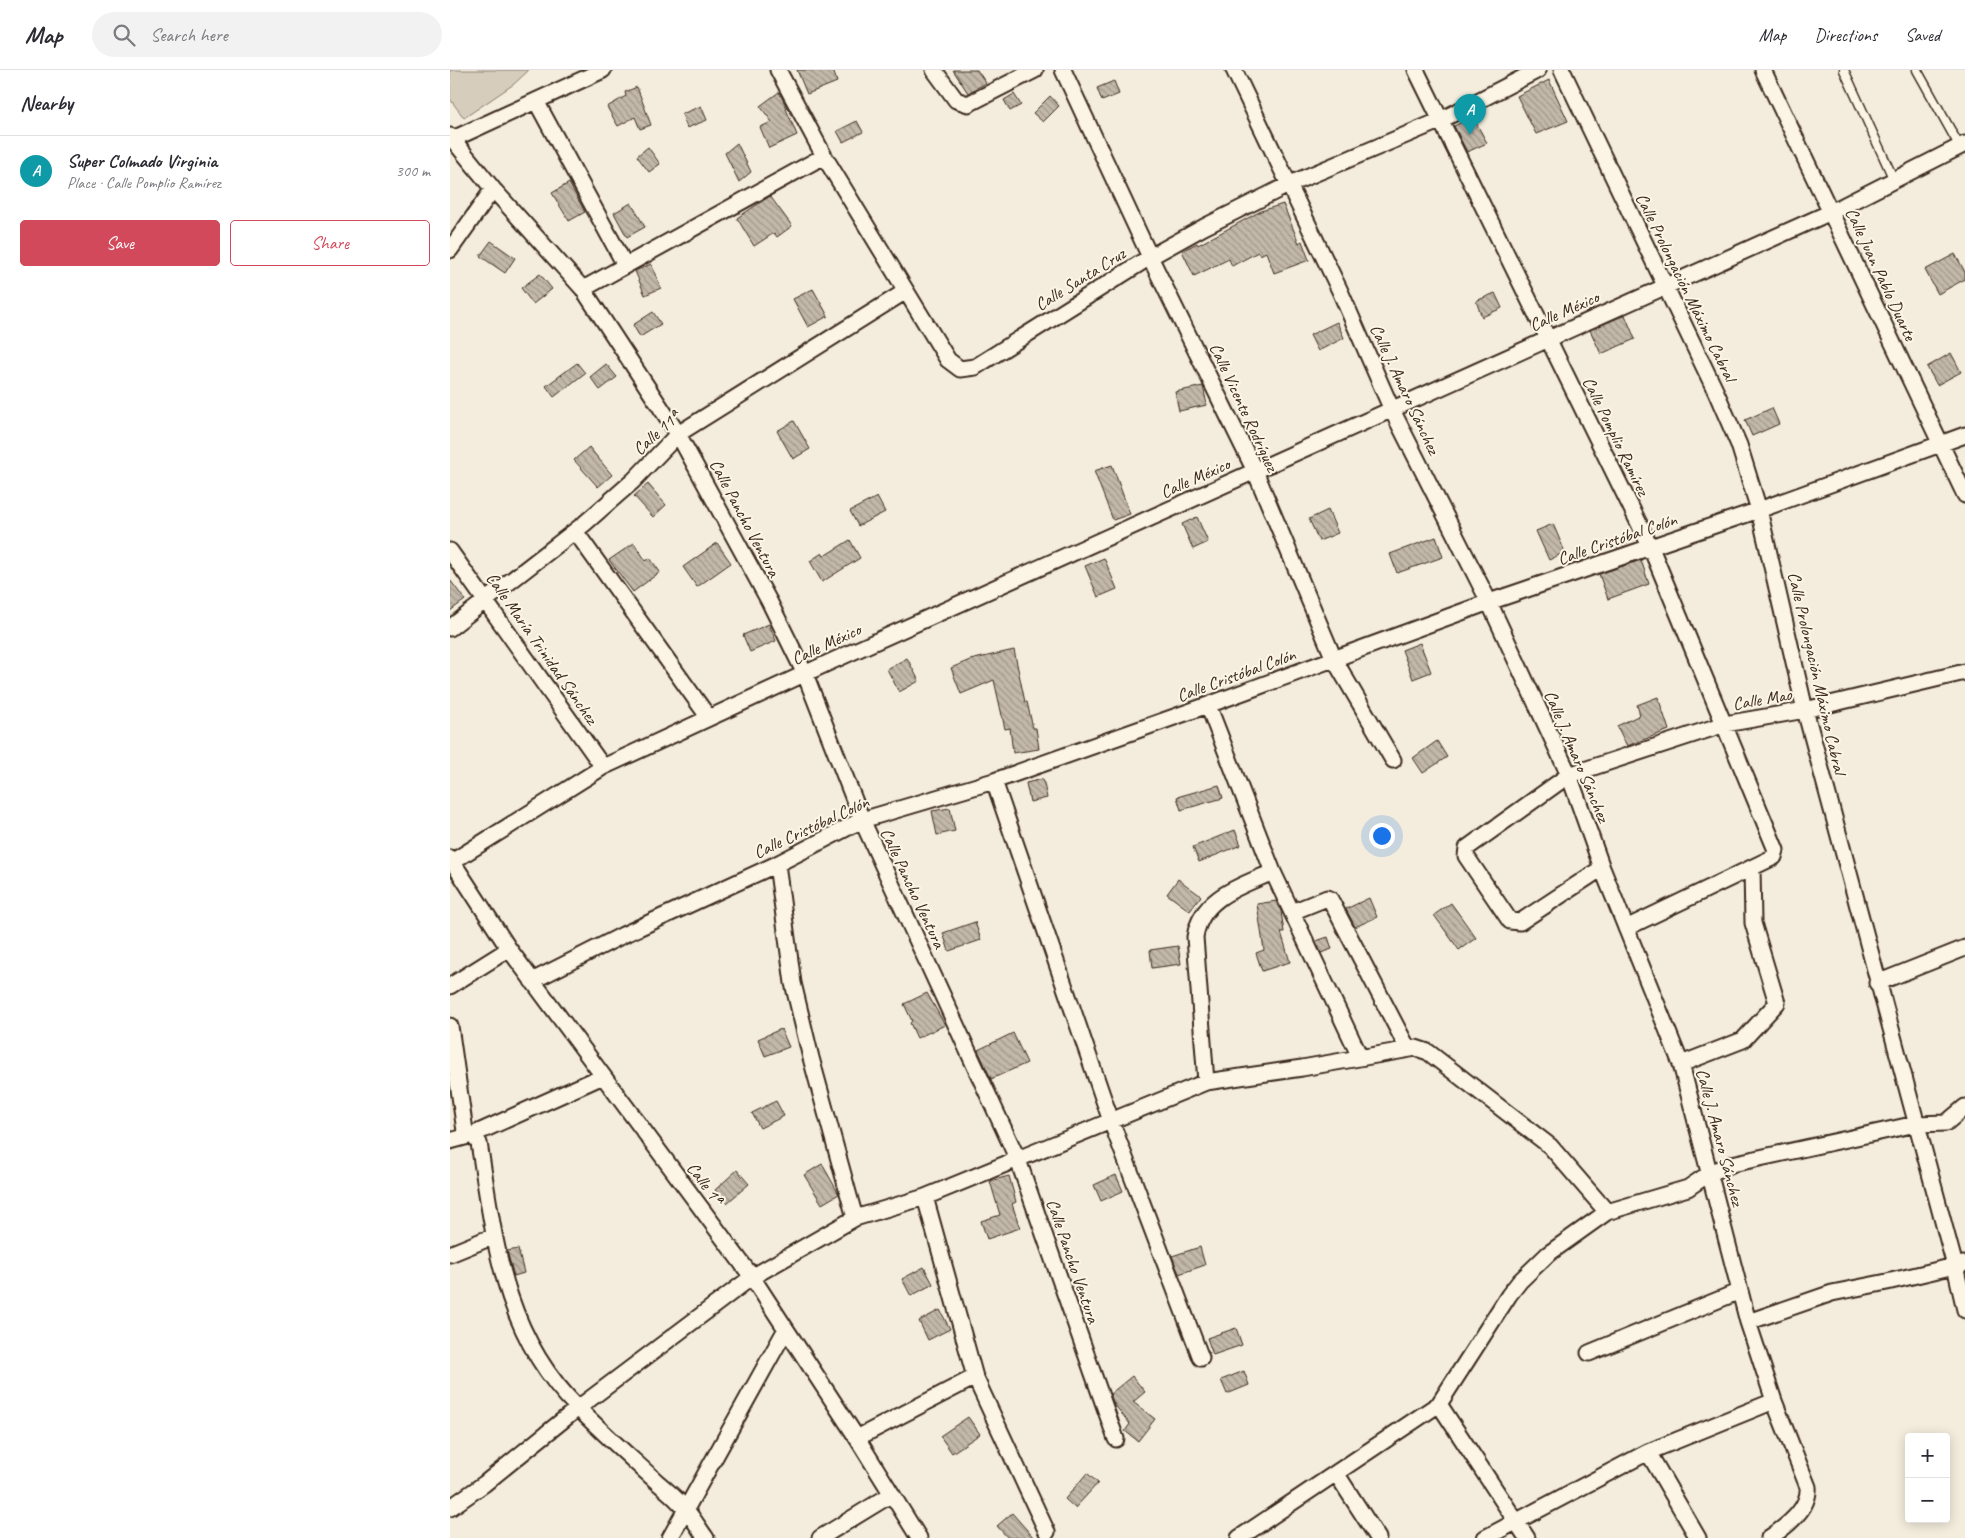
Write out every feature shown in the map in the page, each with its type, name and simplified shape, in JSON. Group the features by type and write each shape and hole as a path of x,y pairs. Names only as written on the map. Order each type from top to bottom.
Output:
{"street":[{"path":"451,138 603,70"},
{"name":"Calle Santa Cruz","path":"778,70 824,156 906,291 948,360 960,369 975,367 1150,257 1204,227 1290,184 1439,121 1538,70"},
{"path":"934,70 956,100 968,104 1035,70"},
{"name":"Calle Vicente Rodríguez","path":"1064,70 1150,257 1255,471 1334,659 1393,760"},
{"name":"Calle J. Amaro Sánchez","path":"1234,70 1340,291 1392,410 1489,602 1569,775 1602,868 1681,1064 1748,1322 1774,1401 1808,1486 1809,1493 1803,1506 1787,1524 1769,1538"},
{"name":"Calle Pomplio Ramírez","path":"1416,70 1439,121 1651,548 1776,850 1774,857 1752,868"},
{"name":"Calle Prolongación Máximo Cabral","path":"1562,70 1716,392 1739,445 1760,510 1805,710 1877,982 1916,1124 1960,1265 1965,1310"},
{"name":"Calle Juan Pablo Duarte","path":"1763,70 1965,495"},
{"path":"536,101 625,265"},
{"name":"Calle Pancho Ventura","path":"451,138 493,189 583,289 678,434 769,601 805,674 862,820 1018,1160 1116,1439"},
{"name":"Calle México","path":"451,861 603,767 1830,212 1894,180 1963,149"},
{"path":"583,289 824,156"},
{"path":"450,250 493,189"},
{"name":"Calle 11ª","path":"450,628 575,531 633,481 678,434 906,291"},
{"name":"Calle Cristóbal Colón","path":"532,981 623,935 777,864 862,820 994,781 1208,706 1489,602 1760,510 1965,435"},
{"path":"575,531 709,718"},
{"name":"Calle María Trinidad Sánchez","path":"450,551 486,599 603,767"},
{"name":"Calle Mao","path":"1602,868 1520,922 1515,923 1510,921 1466,856 1467,848 1569,775 1725,724 1805,710 1965,672"},
{"path":"1208,706 1273,872 1360,1057"},
{"path":"994,781 1111,1121 1201,1358"},
{"name":"Calle 1ª","path":"451,861 509,950 752,1277 857,1438 919,1538"},
{"path":"777,864 794,983 811,1058 855,1218"},
{"path":"1626,928 1752,868 1753,924 1777,1004 1743,1040 1681,1064"},
{"path":"1206,1082 1196,930 1206,910 1222,895 1273,872"},
{"path":"1292,912 1327,898 1330,899 1408,1049"},
{"path":"1877,982 1965,948"},
{"path":"450,986 509,950"},
{"path":"450,1026 465,1131 472,1135 479,1144 494,1236 507,1288 524,1335 550,1376 578,1408 686,1509 706,1538"},
{"path":"450,1508 484,1484 578,1408 752,1277 855,1218 924,1197 1206,1082 1302,1068 1416,1048 1428,1052 1550,1146 1606,1212"},
{"path":"450,1141 472,1135 603,1076"},
{"path":"1239,1538 1439,1404 1520,1281 1548,1254 1606,1212 1688,1188 1710,1173 1732,1164 1916,1124 1946,1123 1965,1107"},
{"path":"924,1197 975,1377 1047,1532"},
{"path":"450,1254 494,1236"},
{"path":"1748,1322 1832,1293 1960,1265"},
{"path":"1589,1353 1740,1290"},
{"path":"670,1538 786,1329"},
{"path":"857,1438 975,1377"},
{"path":"1485,1538 1648,1452 1774,1401"},
{"path":"1439,1404 1527,1538"},
{"path":"1648,1452 1698,1538"},
{"path":"1336,1473 1378,1538"},
{"path":"820,1538 892,1494"}],"lane":[{"path":"1844,70 1894,180"},
{"path":"1917,70 1963,149"}],"shaded area":[{"path":"450,70 529,70 514,84 464,118 450,99"}],"building":[{"path":"797,70 833,70 837,82 807,94"},
{"path":"953,70 977,70 986,83 968,93"},
{"path":"1549,80 1568,121 1536,134 1517,96"},
{"path":"1114,81 1119,94 1102,101 1097,88"},
{"path":"637,87 651,125 640,129 635,117 618,126 607,107 626,96 625,92"},
{"path":"779,92 797,135 769,148 760,127 772,122 760,106"},
{"path":"1014,94 1021,105 1010,111 1004,100"},
{"path":"1050,96 1059,106 1043,122 1033,113"},
{"path":"701,106 707,120 687,128 682,114"},
{"path":"1473,117 1487,143 1467,152 1454,126"},
{"path":"857,121 863,132 843,142 837,131"},
{"path":"737,143 751,172 739,182 725,153"},
{"path":"648,147 660,164 649,172 637,156"},
{"path":"569,183 585,212 569,221 552,193"},
{"path":"770,196 792,226 777,237 774,233 754,246 737,218"},
{"path":"631,203 645,227 627,237 614,213"},
{"path":"1283,204 1299,243 1302,241 1309,260 1274,273 1266,252 1260,255 1258,252 1232,266 1229,259 1194,276 1182,251 1197,243 1198,245 1261,211"},
{"path":"491,241 515,258 505,273 480,256"},
{"path":"1955,254 1965,272 1965,279 1938,294 1925,270"},
{"path":"651,264 661,288 645,295 635,271"},
{"path":"540,274 552,289 533,304 521,288"},
{"path":"813,289 828,316 808,327 793,299"},
{"path":"1495,293 1502,308 1482,317 1476,301"},
{"path":"653,312 661,324 640,337 633,325"},
{"path":"1625,315 1635,339 1601,354 1590,330"},
{"path":"1337,322 1344,338 1318,351 1310,335"},
{"path":"1951,353 1961,372 1937,385 1927,367"},
{"path":"577,363 585,373 554,397 546,386"},
{"path":"606,364 617,377 600,390 590,377"},
{"path":"1203,386 1207,405 1179,411 1175,392"},
{"path":"1772,408 1779,424 1752,436 1745,420"},
{"path":"794,421 810,449 793,459 777,431"},
{"path":"589,447 612,475 598,487 574,460"},
{"path":"1112,465 1130,514 1113,520 1094,471"},
{"path":"648,484 666,505 653,517 634,496"},
{"path":"877,497 885,512 858,526 850,511"},
{"path":"1328,510 1338,533 1319,541 1309,519"},
{"path":"1197,517 1208,542 1193,549 1182,524"},
{"path":"1553,524 1565,552 1549,560 1536,531"},
{"path":"1436,537 1443,557 1397,573 1390,554"},
{"path":"850,540 860,558 822,582 810,561 822,553 824,556"},
{"path":"634,543 646,561 650,558 660,572 633,592 609,560"},
{"path":"717,543 731,563 697,587 683,567"},
{"path":"1104,558 1117,589 1098,597 1085,566"},
{"path":"1641,560 1649,584 1608,599 1599,574"},
{"path":"450,580 465,600 450,611"},
{"path":"769,624 776,641 750,652 743,635"},
{"path":"1420,643 1431,672 1413,679 1402,650"},
{"path":"1014,650 1025,702 1027,702 1033,728 1036,728 1039,749 1013,753 1010,728 1005,729 994,680 961,694 951,668 970,660"},
{"path":"907,658 919,681 899,692 887,669"},
{"path":"1658,697 1669,730 1627,746 1617,726 1640,715 1637,705"},
{"path":"1437,741 1447,757 1423,773 1413,758"},
{"path":"1043,779 1047,798 1030,802 1026,783"},
{"path":"1219,785 1223,798 1181,810 1177,797"},
{"path":"950,808 955,831 937,835 932,811"},
{"path":"1235,830 1241,845 1199,862 1193,847"},
{"path":"1178,879 1201,896 1190,911 1167,894"},
{"path":"1369,898 1377,917 1355,927 1346,909"},
{"path":"1276,901 1281,911 1284,932 1281,932 1290,962 1262,971 1256,953 1264,950 1257,904"},
{"path":"1451,903 1476,938 1459,950 1434,915"},
{"path":"975,922 981,940 949,951 943,933"},
{"path":"1328,937 1332,949 1321,953 1316,941"},
{"path":"1178,946 1181,964 1152,968 1150,950"},
{"path":"927,993 945,1025 917,1038 904,1004"},
{"path":"781,1029 789,1047 765,1056 758,1039"},
{"path":"1013,1033 1027,1063 991,1079 978,1050"},
{"path":"776,1101 784,1116 760,1128 752,1113"},
{"path":"822,1164 839,1194 822,1204 804,1175"},
{"path":"737,1170 749,1184 727,1203 715,1190"},
{"path":"1116,1175 1123,1191 1101,1201 1094,1185"},
{"path":"1009,1176 1016,1202 1012,1204 1020,1228 987,1239 981,1221 1000,1215 990,1181"},
{"path":"1200,1247 1205,1265 1179,1274 1172,1256"},
{"path":"518,1249 524,1273 514,1276 507,1251"},
{"path":"924,1267 933,1284 911,1296 902,1279"},
{"path":"940,1310 950,1329 928,1340 919,1321"},
{"path":"1236,1328 1242,1345 1213,1355 1207,1338"},
{"path":"1244,1371 1249,1385 1227,1394 1221,1380"},
{"path":"1132,1376 1145,1392 1133,1402 1155,1419 1138,1441 1125,1431 1130,1424 1114,1404 1110,1394"},
{"path":"968,1417 980,1434 952,1453 940,1436"},
{"path":"1087,1473 1098,1483 1075,1508 1065,1499"},
{"path":"1012,1513 1034,1538 1008,1538 997,1526"}],"place":[{"name":"Super Colmado Virginia","path":"1470,135"}]}
